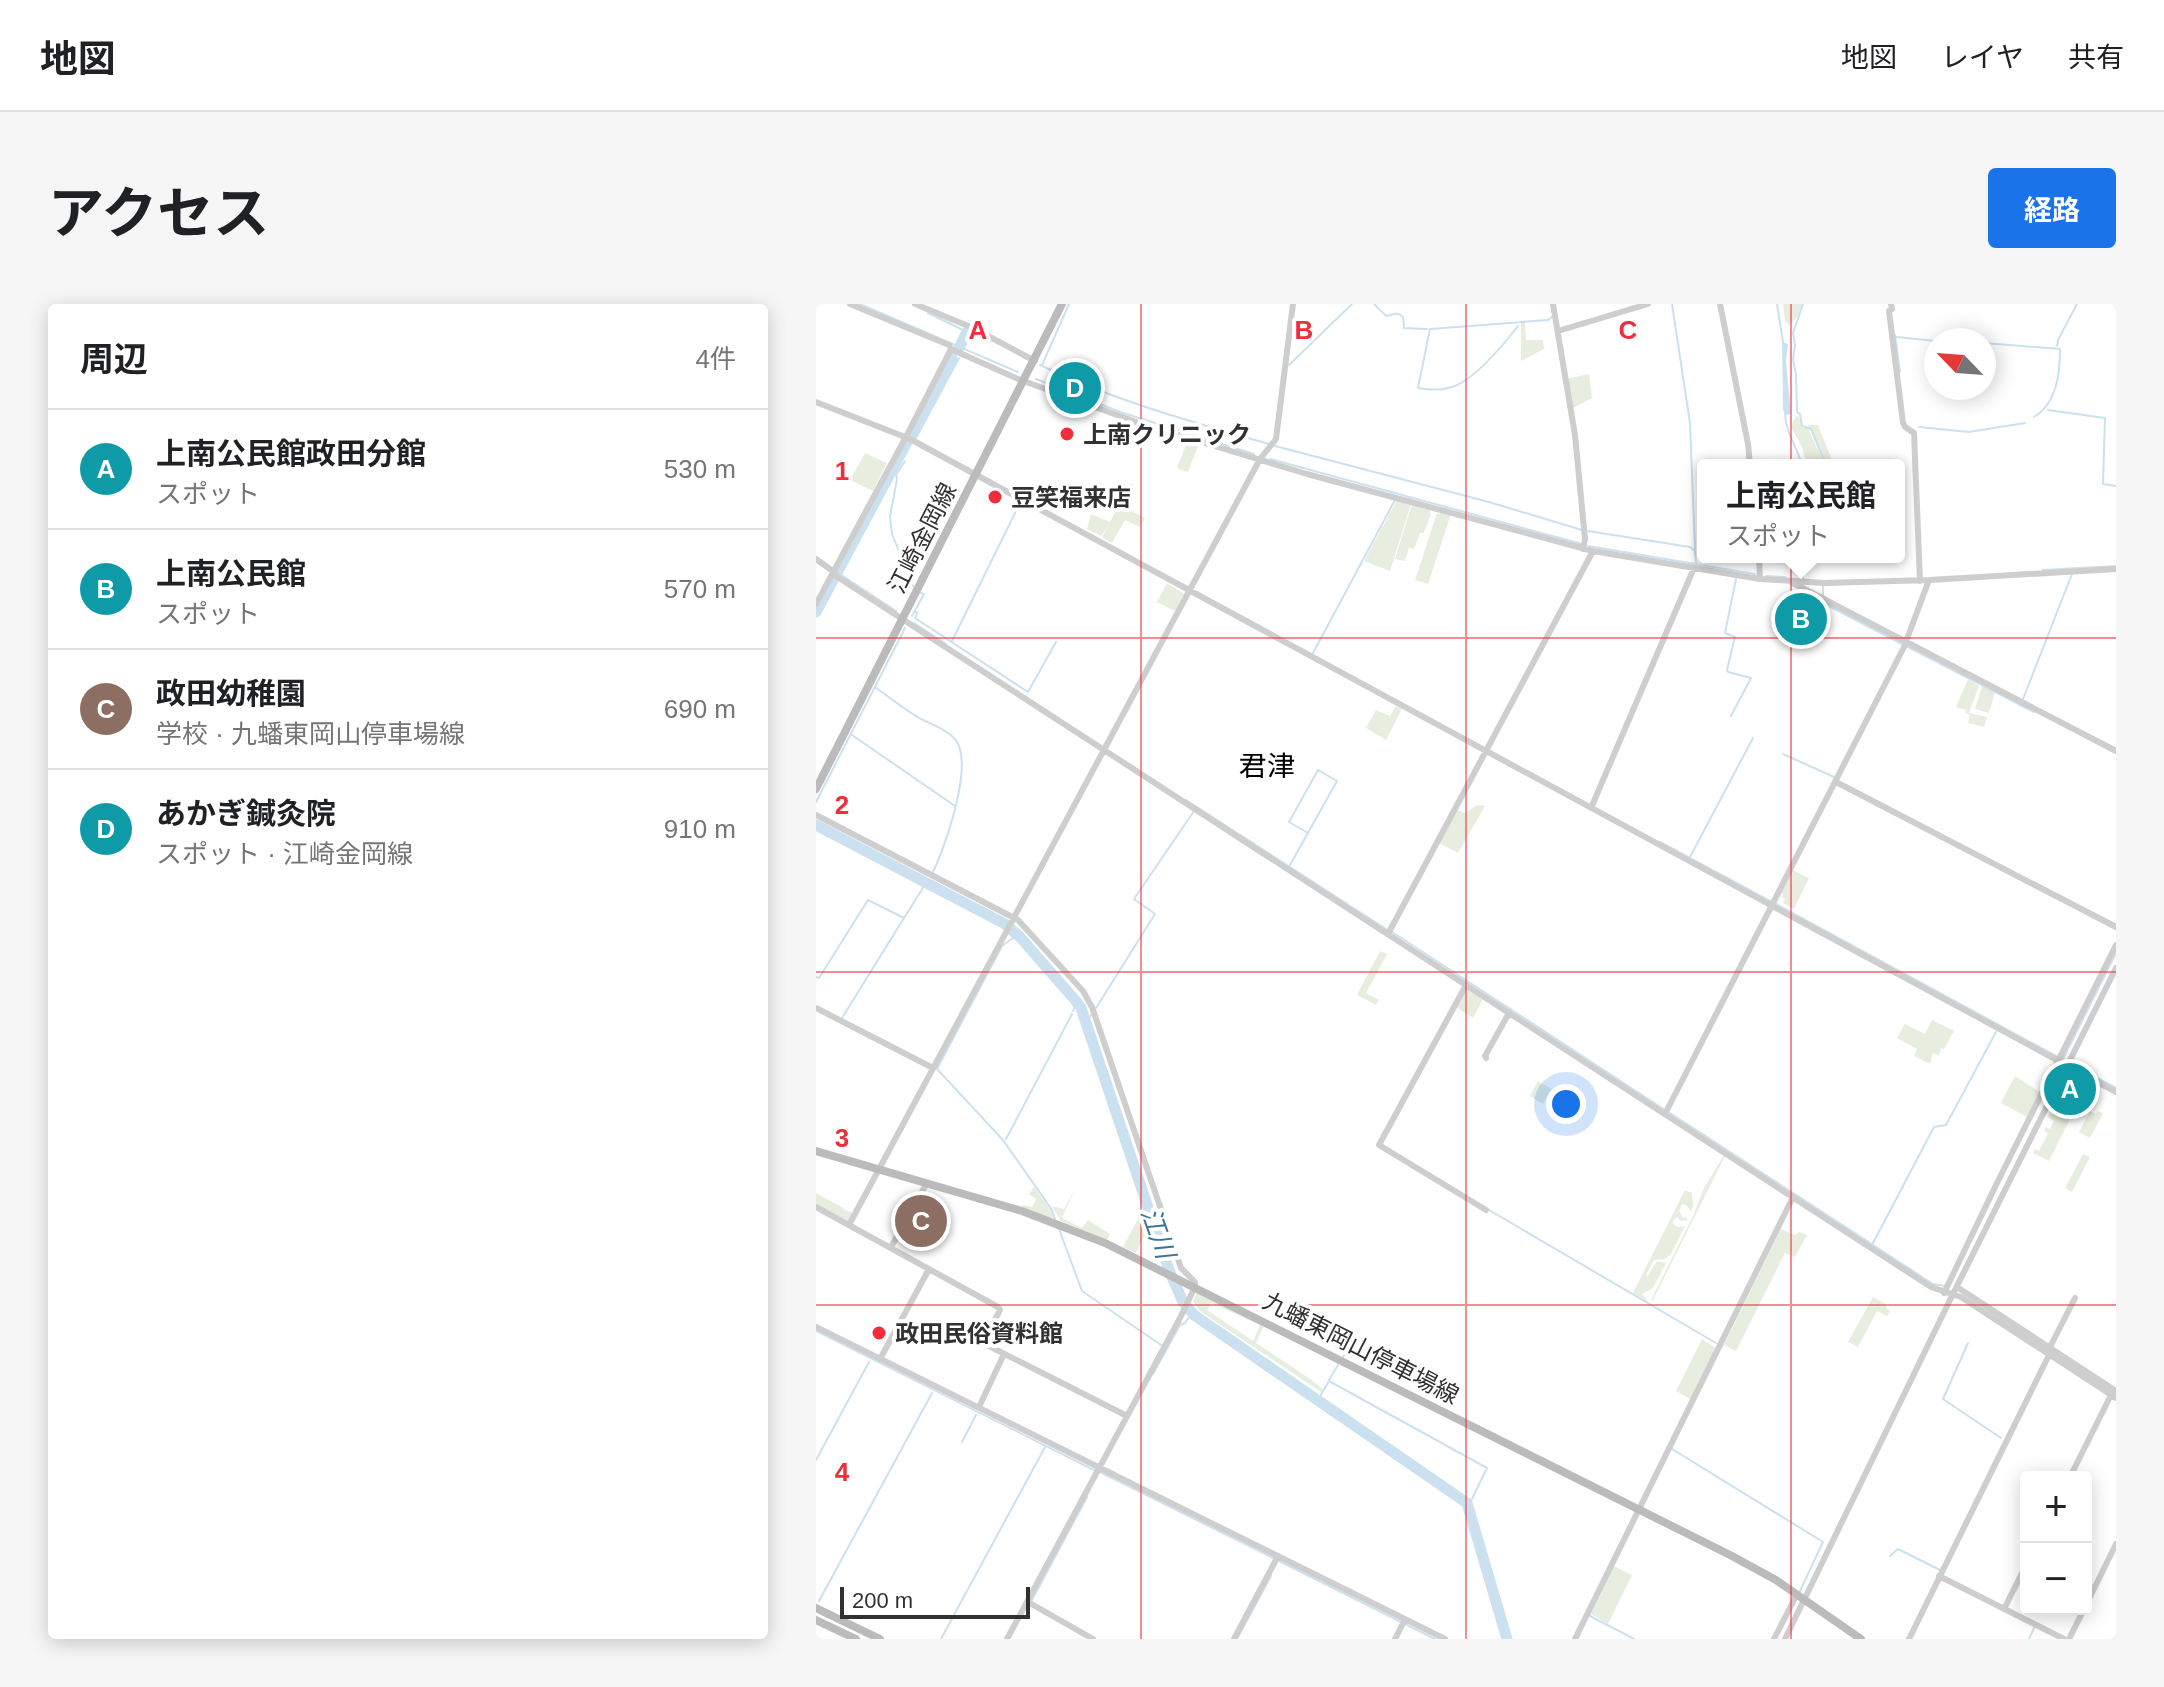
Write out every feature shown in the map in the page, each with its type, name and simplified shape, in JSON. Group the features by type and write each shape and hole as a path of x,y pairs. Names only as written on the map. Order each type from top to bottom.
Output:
{"main road":[{"name":"江崎金岡線","path":"816,789 1062,304"},
{"name":"九蟠東岡山停車場線","path":"816,1151 1043,1218 1105,1243 1758,1570 1861,1639"},
{"path":"816,1608 880,1639"},
{"path":"816,1620 856,1639"}],"street":[{"path":"850,304 949,345 951,349 1024,381 1139,423 1593,551 1789,582 1929,580 2116,569"},
{"path":"915,304 973,328 1035,361"},
{"path":"849,1225 1260,459 1276,439 1293,304"},
{"path":"1553,304 1575,435 1584,546"},
{"path":"1558,331 1648,304"},
{"path":"1720,304 1749,459"},
{"path":"1891,308 1903,423 1914,433 1920,579"},
{"path":"816,604 835,575 908,438 951,349"},
{"path":"816,402 908,438 2116,1092"},
{"path":"1389,932 1593,551"},
{"path":"816,559 902,619 1389,932 1931,1287 1952,1287 1961,1297 2114,1395 2073,1471"},
{"path":"1759,563 1760,579"},
{"path":"1592,806 1694,568"},
{"path":"1666,1112 1905,644 1929,580"},
{"path":"1789,582 2113,750 2116,739"},
{"path":"1836,782 2116,927"},
{"path":"816,815 1028,929 1088,997 1179,1262 1195,1282 1182,1316 1007,1639"},
{"path":"1785,1639 1801,1596 2062,1063 2116,945"},
{"path":"2062,1063 2116,968"},
{"path":"1466,985 1379,1145 1486,1210"},
{"path":"816,1008 933,1068"},
{"path":"1486,1058 1509,1013"},
{"path":"891,1247 927,1183"},
{"path":"1575,1639 1793,1197"},
{"path":"816,1207 998,1307 1000,1310 983,1343 1126,1417"},
{"path":"880,1359 929,1269"},
{"path":"1909,1639 2075,1298"},
{"path":"816,1327 1404,1622 1445,1639"},
{"path":"979,1407 1004,1355"},
{"path":"2092,1593 2116,1544"},
{"path":"1234,1639 1277,1558"},
{"path":"1941,1577 2068,1639 2081,1615"},
{"path":"2005,1607 2020,1577"},
{"path":"1774,1639 1801,1596"},
{"path":"1028,1602 1093,1639"},
{"path":"1395,1639 1404,1622"}],"green space":[{"path":"1783,304 1802,304 1798,316 1790,325 1785,321"},
{"path":"1521,323 1525,323 1526,340 1543,340 1544,349 1521,361"},
{"path":"1589,374 1592,398 1571,409 1566,379"},
{"path":"1796,416 1799,417 1802,428 1808,428 1822,459 1805,459 1791,427"},
{"path":"1807,425 1818,425 1832,459 1824,459"},
{"path":"1188,440 1199,443 1188,472 1178,469 1178,465"},
{"path":"865,453 887,463 873,491 850,480"},
{"path":"1130,483 1134,485 1124,507 1145,518 1140,527 1125,520 1112,543 1102,537 1108,526 1101,536 1087,529 1091,514 1110,522"},
{"path":"1397,500 1411,504 1390,571 1364,561"},
{"path":"1412,504 1429,509 1431,514 1424,533 1420,533 1414,549 1409,548 1405,561 1395,559"},
{"path":"1437,513 1451,514 1428,584 1415,580"},
{"path":"1167,583 1184,594 1175,611 1157,602"},
{"path":"1968,679 1979,686 1969,713 1987,717 1984,727 1968,723 1970,715 1956,707"},
{"path":"1982,686 1995,693 1989,713 1975,709"},
{"path":"1396,706 1402,709 1386,740 1366,728 1376,710 1390,716"},
{"path":"1477,805 1485,806 1458,853 1439,843 1457,810 1465,813"},
{"path":"1792,870 1809,878 1794,909 1783,903 1785,899 1781,893"},
{"path":"1380,951 1387,954 1366,993 1379,1000 1376,1005 1357,995"},
{"path":"1467,988 1483,999 1473,1018 1457,1008"},
{"path":"1932,1020 1954,1031 1939,1055 1933,1053 1930,1064 1914,1056 1917,1049 1897,1038 1905,1024 1925,1034"},
{"path":"2015,1076 2040,1092 2027,1117 2001,1103"},
{"path":"1538,1081 1552,1089 1543,1104 1530,1096"},
{"path":"2054,1111 2070,1119 2049,1161 2033,1153 2035,1149 2039,1151 2048,1133 2044,1131 2046,1127 2050,1129 2054,1121 2048,1117"},
{"path":"2090,1111 2103,1113 2090,1138 2079,1132"},
{"path":"2083,1154 2090,1157 2072,1192 2065,1188"},
{"path":"1725,1156 1652,1302 1704,1188"},
{"path":"1034,1187 1054,1219 1022,1207 1032,1207 1036,1199 1029,1194"},
{"path":"1075,1189 1062,1218 1082,1228 1088,1220 1110,1234 1107,1240 1061,1221 1052,1206 1064,1209"},
{"path":"1685,1190 1692,1193 1692,1208 1691,1211 1682,1204 1679,1211 1688,1220 1681,1221 1677,1217 1673,1221 1678,1227 1685,1226 1671,1254 1665,1259 1654,1260 1647,1273 1647,1277 1657,1261 1666,1263 1653,1288 1642,1294 1650,1304 1633,1293"},
{"path":"816,1193 852,1213 848,1221 816,1205"},
{"path":"1140,1215 1146,1233 1136,1253 1123,1247"},
{"path":"1781,1229 1795,1235 1800,1232 1807,1235 1795,1257 1785,1253 1736,1351 1724,1345"},
{"path":"1197,1293 1264,1326 1256,1343 1323,1389 1321,1392 1200,1311 1193,1301","holes":["1211,1303 1260,1325 1253,1341 1207,1310"]},
{"path":"1873,1297 1886,1304 1890,1311 1887,1316 1877,1311 1858,1347 1848,1342"},
{"path":"1702,1339 1717,1349 1692,1400 1676,1391"},
{"path":"1614,1566 1632,1575 1608,1624 1591,1614"}],"water":[{"path":"1782,342 1788,344 1786,361 1791,414 1787,415 1783,410"}],"waterway":[{"path":"860,304 1018,372"},
{"path":"1042,365 1069,304"},
{"path":"1289,365 1352,304"},
{"path":"1374,304 1386,316 1401,315 1404,328 1427,329"},
{"path":"1672,304 1690,423 1695,549"},
{"path":"1777,304 1783,342"},
{"path":"1803,304 1793,333 1797,412 1802,426 1811,429 1824,459"},
{"path":"2057,346 2077,304"},
{"path":"928,313 990,341"},
{"path":"1430,329 1548,320 1553,316"},
{"path":"1430,329 1418,388 1438,390 1457,385 1473,374 1518,326"},
{"path":"959,348 967,332"},
{"path":"1895,335 1900,372"},
{"path":"1897,337 1924,340"},
{"path":"1996,344 2060,349 2058,377 2052,396 2034,417"},
{"path":"816,612 952,358"},
{"path":"916,438 959,358"},
{"path":"1040,365 1124,400 1269,444"},
{"path":"1036,379 1120,412 1254,454"},
{"path":"2048,410 2105,418 2103,484 2116,486"},
{"path":"1785,413 1800,459"},
{"path":"1919,427 1969,432 2025,423"},
{"path":"1275,446 1489,502 1582,530"},
{"path":"1270,459 1582,544"},
{"path":"905,461 896,475 890,517 892,534 913,586"},
{"path":"1313,653 1395,500"},
{"path":"952,641 1020,503"},
{"path":"1588,531 1690,547 1695,551 1696,563"},
{"path":"1588,546 1755,574"},
{"path":"1802,563 1803,579"},
{"path":"2043,570 2116,566"},
{"path":"837,572 896,611"},
{"path":"2023,699 2072,574"},
{"path":"1766,576 1785,577"},
{"path":"1731,716 1751,678 1727,670 1735,637 1725,633 1736,579"},
{"path":"1823,586 1823,596"},
{"path":"912,616 924,594 921,593"},
{"path":"1823,603 1902,644"},
{"path":"915,611 915,618 1028,692 1056,642"},
{"path":"914,623 946,644"},
{"path":"816,802 905,628"},
{"path":"1908,647 2034,712"},
{"path":"875,687 915,715 950,734 960,748 962,763 956,803 933,872"},
{"path":"852,735 955,806"},
{"path":"1690,857 1753,738"},
{"path":"1783,754 1834,777"},
{"path":"1290,865 1337,781 1318,770 1289,822 1308,833"},
{"path":"1186,800 1386,929"},
{"path":"1096,1008 1155,914 1134,899 1194,811"},
{"name":"江川","path":"816,825 1005,924 1075,1000 1081,1008 1169,1270 1183,1302 1194,1315 1467,1503 1507,1639"},
{"path":"1660,842 1770,901"},
{"path":"816,977 819,978 868,900 904,918 926,883"},
{"path":"1776,904 2056,1056"},
{"path":"842,1018 904,918"},
{"path":"1392,932 1665,1110"},
{"path":"1017,935 1002,946 937,1069 1003,1140 1052,1210 1055,1219"},
{"path":"2063,1059 2116,953"},
{"path":"1073,1011 1077,1003"},
{"path":"1006,1139 1072,1014"},
{"name":"江川","path":"1086,1024 1091,1015"},
{"path":"1873,1243 1934,1127 1946,1125 1996,1032"},
{"path":"2071,1064 2116,1088"},
{"path":"2044,1095 2060,1065"},
{"path":"1670,1113 1933,1284 1945,1286"},
{"path":"1489,1210 1716,1343"},
{"path":"1059,1229 1082,1291 1161,1345"},
{"path":"1153,1374 1180,1325 1192,1313"},
{"path":"816,1331 1094,1470"},
{"path":"1343,1357 1356,1333"},
{"path":"1968,1343 1943,1399 2001,1438"},
{"path":"816,1460 869,1362"},
{"path":"1329,1380 1338,1365"},
{"path":"1318,1400 1329,1381 1487,1468 1468,1507"},
{"path":"819,1601 932,1393"},
{"path":"962,1442 976,1415"},
{"path":"941,1639 1045,1447"},
{"path":"1672,1449 1823,1542 1800,1591"},
{"path":"1100,1472 1273,1558"},
{"path":"1032,1600 1087,1497"},
{"path":"1890,1556 1898,1549 1940,1570"},
{"path":"1279,1561 1435,1639"},
{"path":"1237,1639 1271,1576"},
{"path":"1590,1616 1634,1639"},
{"path":"2029,1639 2035,1626"}],"place":[{"name":"あかぎ鍼灸院","path":"1075,388"},
{"name":"上南クリニック","path":"1067,434"},
{"name":"豆笑福来店","path":"995,497"},
{"name":"上南公民館","path":"1801,619"},
{"name":"上南公民館政田分館","path":"2070,1089"},
{"name":"政田幼稚園","path":"921,1221"},
{"name":"政田民俗資料館","path":"879,1333"}],"district":[{"name":"君津","path":"1267,766"}]}
